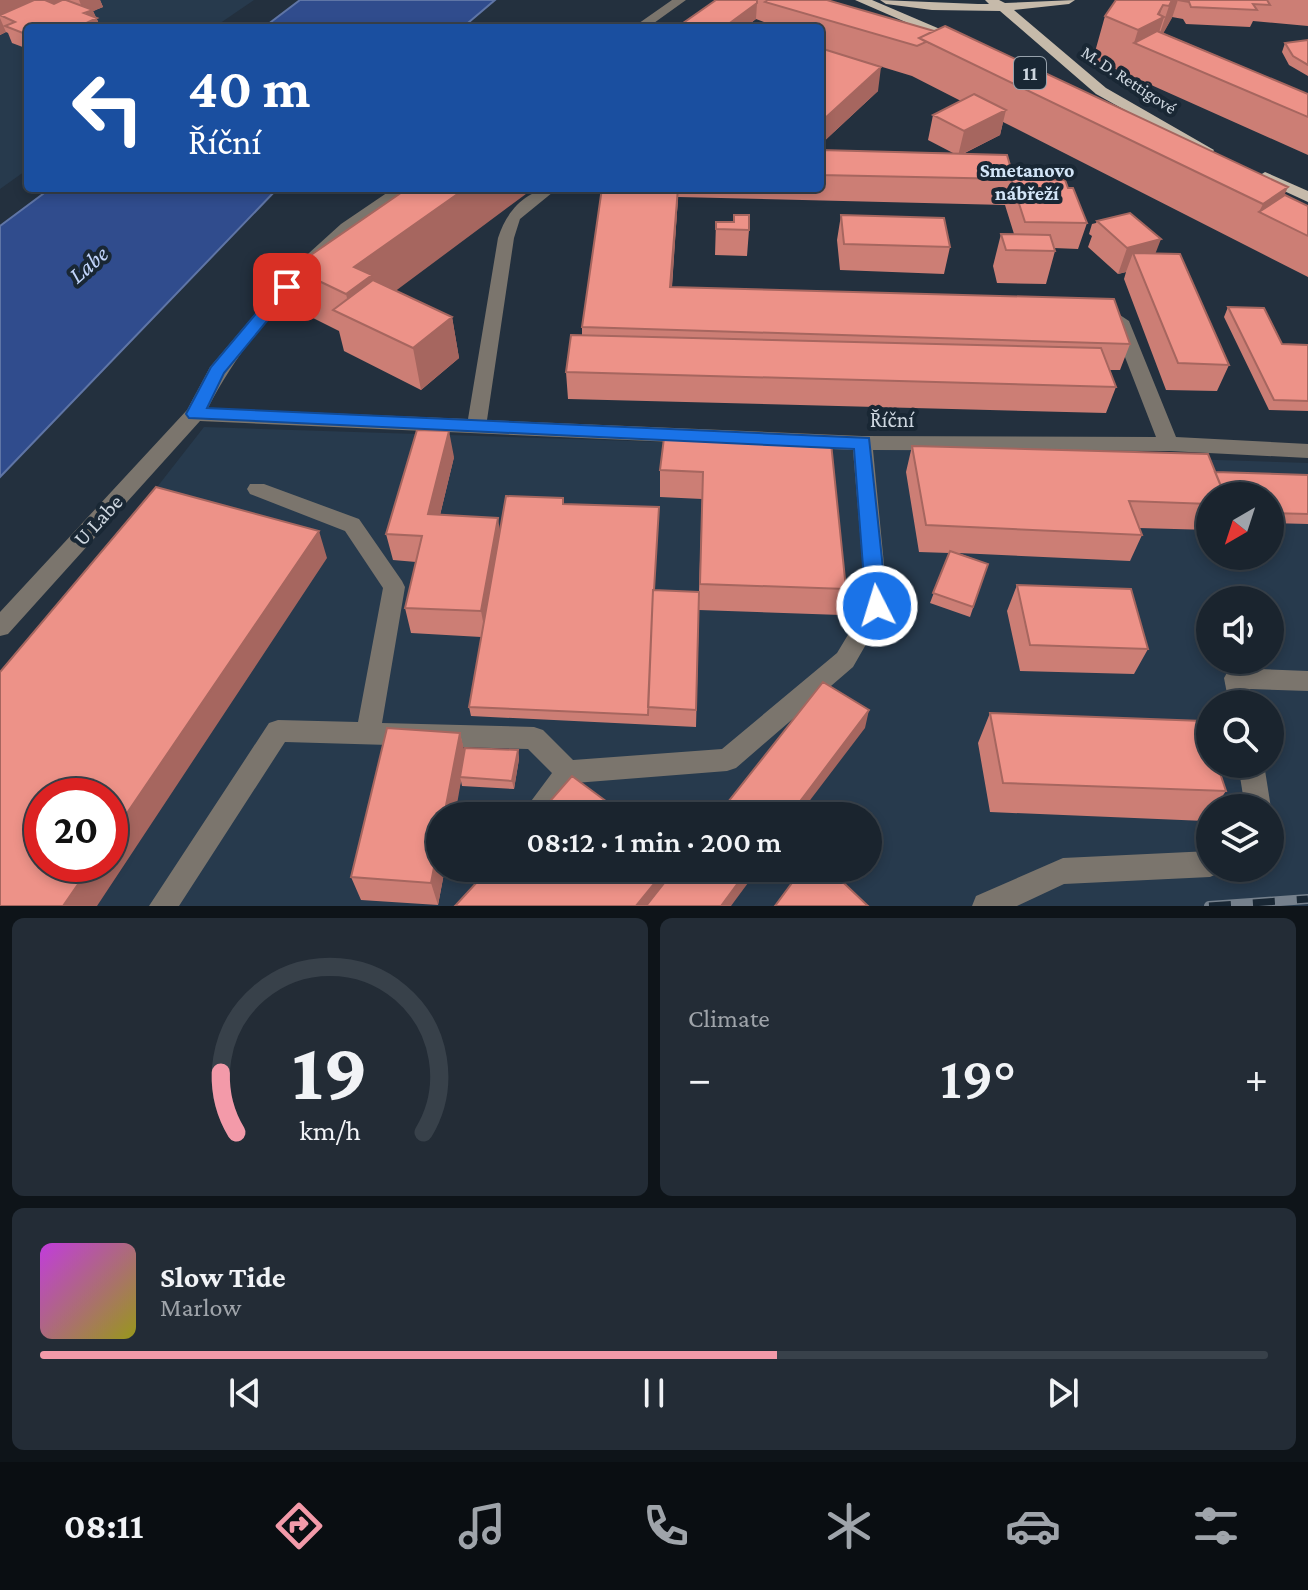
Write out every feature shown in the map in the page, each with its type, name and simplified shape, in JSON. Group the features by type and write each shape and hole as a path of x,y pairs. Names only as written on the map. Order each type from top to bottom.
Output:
{"main road":[{"path":"861,0 980,50"},
{"path":"886,0 946,9 1007,9 1069,0"},
{"name":"M. D. Rettigové","path":"991,0 1007,9 1087,81 1199,146"},
{"name":"M. D. Rettigové","path":"1078,95 1226,159"},
{"path":"1253,172 1308,197"}],"street":[{"path":"644,24 680,0"},
{"path":"195,414 217,371 304,267 347,227 398,192"},
{"path":"476,428 506,238 513,217 545,192"},
{"path":"1101,312 1117,312 1169,444"},
{"name":"Říční","path":"195,414 862,443 1169,444 1308,451"},
{"name":"U Labe","path":"0,627 195,414"},
{"path":"544,802 568,772 727,760 845,660 877,606 862,443"},
{"path":"257,489 352,525 394,587 368,733"},
{"path":"1238,690 1236,678 1308,681"},
{"path":"163,906 278,731 534,738 568,772"},
{"path":"986,906 1063,871 1196,865"}],"shaded area":[{"path":"0,0 254,0 219,24 24,24 24,172 0,189"},
{"path":"204,427 1308,463 1308,906 0,906 0,688"}],"water":[{"path":"300,0 495,0 467,24 268,24"},
{"name":"Labe","path":"46,192 274,192 0,477 0,226"}],"building":[{"path":"34,0 54,4 66,0 93,10 84,13 97,18 84,24 24,24 24,33 5,26 15,22 0,15"},
{"path":"716,0 757,0 728,24 682,24"},
{"path":"827,0 934,31 919,38 926,42 917,46 765,2"},
{"path":"1116,0 1172,0 1169,6 1163,5 1158,14 1164,17 1138,30 1105,16"},
{"path":"1178,0 1267,0 1270,5 1253,4 1257,10 1191,7 1189,2"},
{"path":"945,26 1288,187 1263,204 919,38"},
{"path":"1157,31 1308,94 1308,117 1134,43"},
{"path":"1308,40 1308,65 1293,56 1285,43"},
{"path":"824,49 881,67 824,119"},
{"path":"974,94 1006,110 964,131 933,115"},
{"path":"824,150 1007,155 1014,179 1065,180 1068,188 1073,188 1087,223 1025,222 1011,179 824,175"},
{"path":"402,192 460,192 354,267 372,275 346,294 292,268"},
{"path":"601,192 678,192 670,287 1114,299 1130,344 582,327"},
{"path":"1285,195 1308,206 1308,236 1259,212"},
{"path":"1130,213 1161,239 1127,248 1097,221"},
{"path":"734,215 749,215 749,230 716,229 716,222 734,222"},
{"path":"841,215 944,218 950,247 844,244"},
{"path":"1001,234 1050,235 1055,251 1006,250"},
{"path":"1133,253 1180,254 1229,365 1178,363"},
{"path":"373,280 452,317 413,348 333,310"},
{"path":"1228,307 1264,308 1282,344 1308,345 1308,401 1274,400"},
{"path":"571,335 1101,348 1116,387 566,372"},
{"path":"417,430 449,431 428,514 498,518 481,611 405,608 422,536 386,534"},
{"path":"664,438 831,443 846,589 700,584 703,472 660,470"},
{"path":"912,446 1208,454 1219,482 1196,482 1196,503 1129,501 1142,535 926,525"},
{"path":"1215,472 1308,475 1308,514 1284,513 1284,482 1219,482"},
{"path":"156,487 319,531 128,812 128,778 24,778 24,882 80,882 63,906 0,906 0,672"},
{"path":"506,496 563,498 563,504 659,507 648,715 469,707"},
{"path":"950,551 988,564 973,607 933,593"},
{"path":"1017,585 1131,589 1148,649 1030,645"},
{"path":"653,590 699,592 696,710 648,707"},
{"path":"823,682 869,710 800,802 728,802"},
{"path":"990,713 1196,721 1196,778 1222,778 1226,791 1003,783"},
{"path":"387,728 460,733 447,802 426,802 426,882 431,883 351,877"},
{"path":"465,748 518,750 512,781 460,777"},
{"path":"572,776 607,802 549,802"},
{"path":"477,882 656,882 636,906 455,906"},
{"path":"665,882 739,882 721,906 646,906"},
{"path":"793,882 843,882 868,906 775,906"}],"railway":[{"path":"1209,906 1308,899"}],"district":[{"name":"Smetanovo nábřeží","path":"1027,182"}],"route":[{"path":"287,287 217,371 195,414 862,443 877,606"}]}
